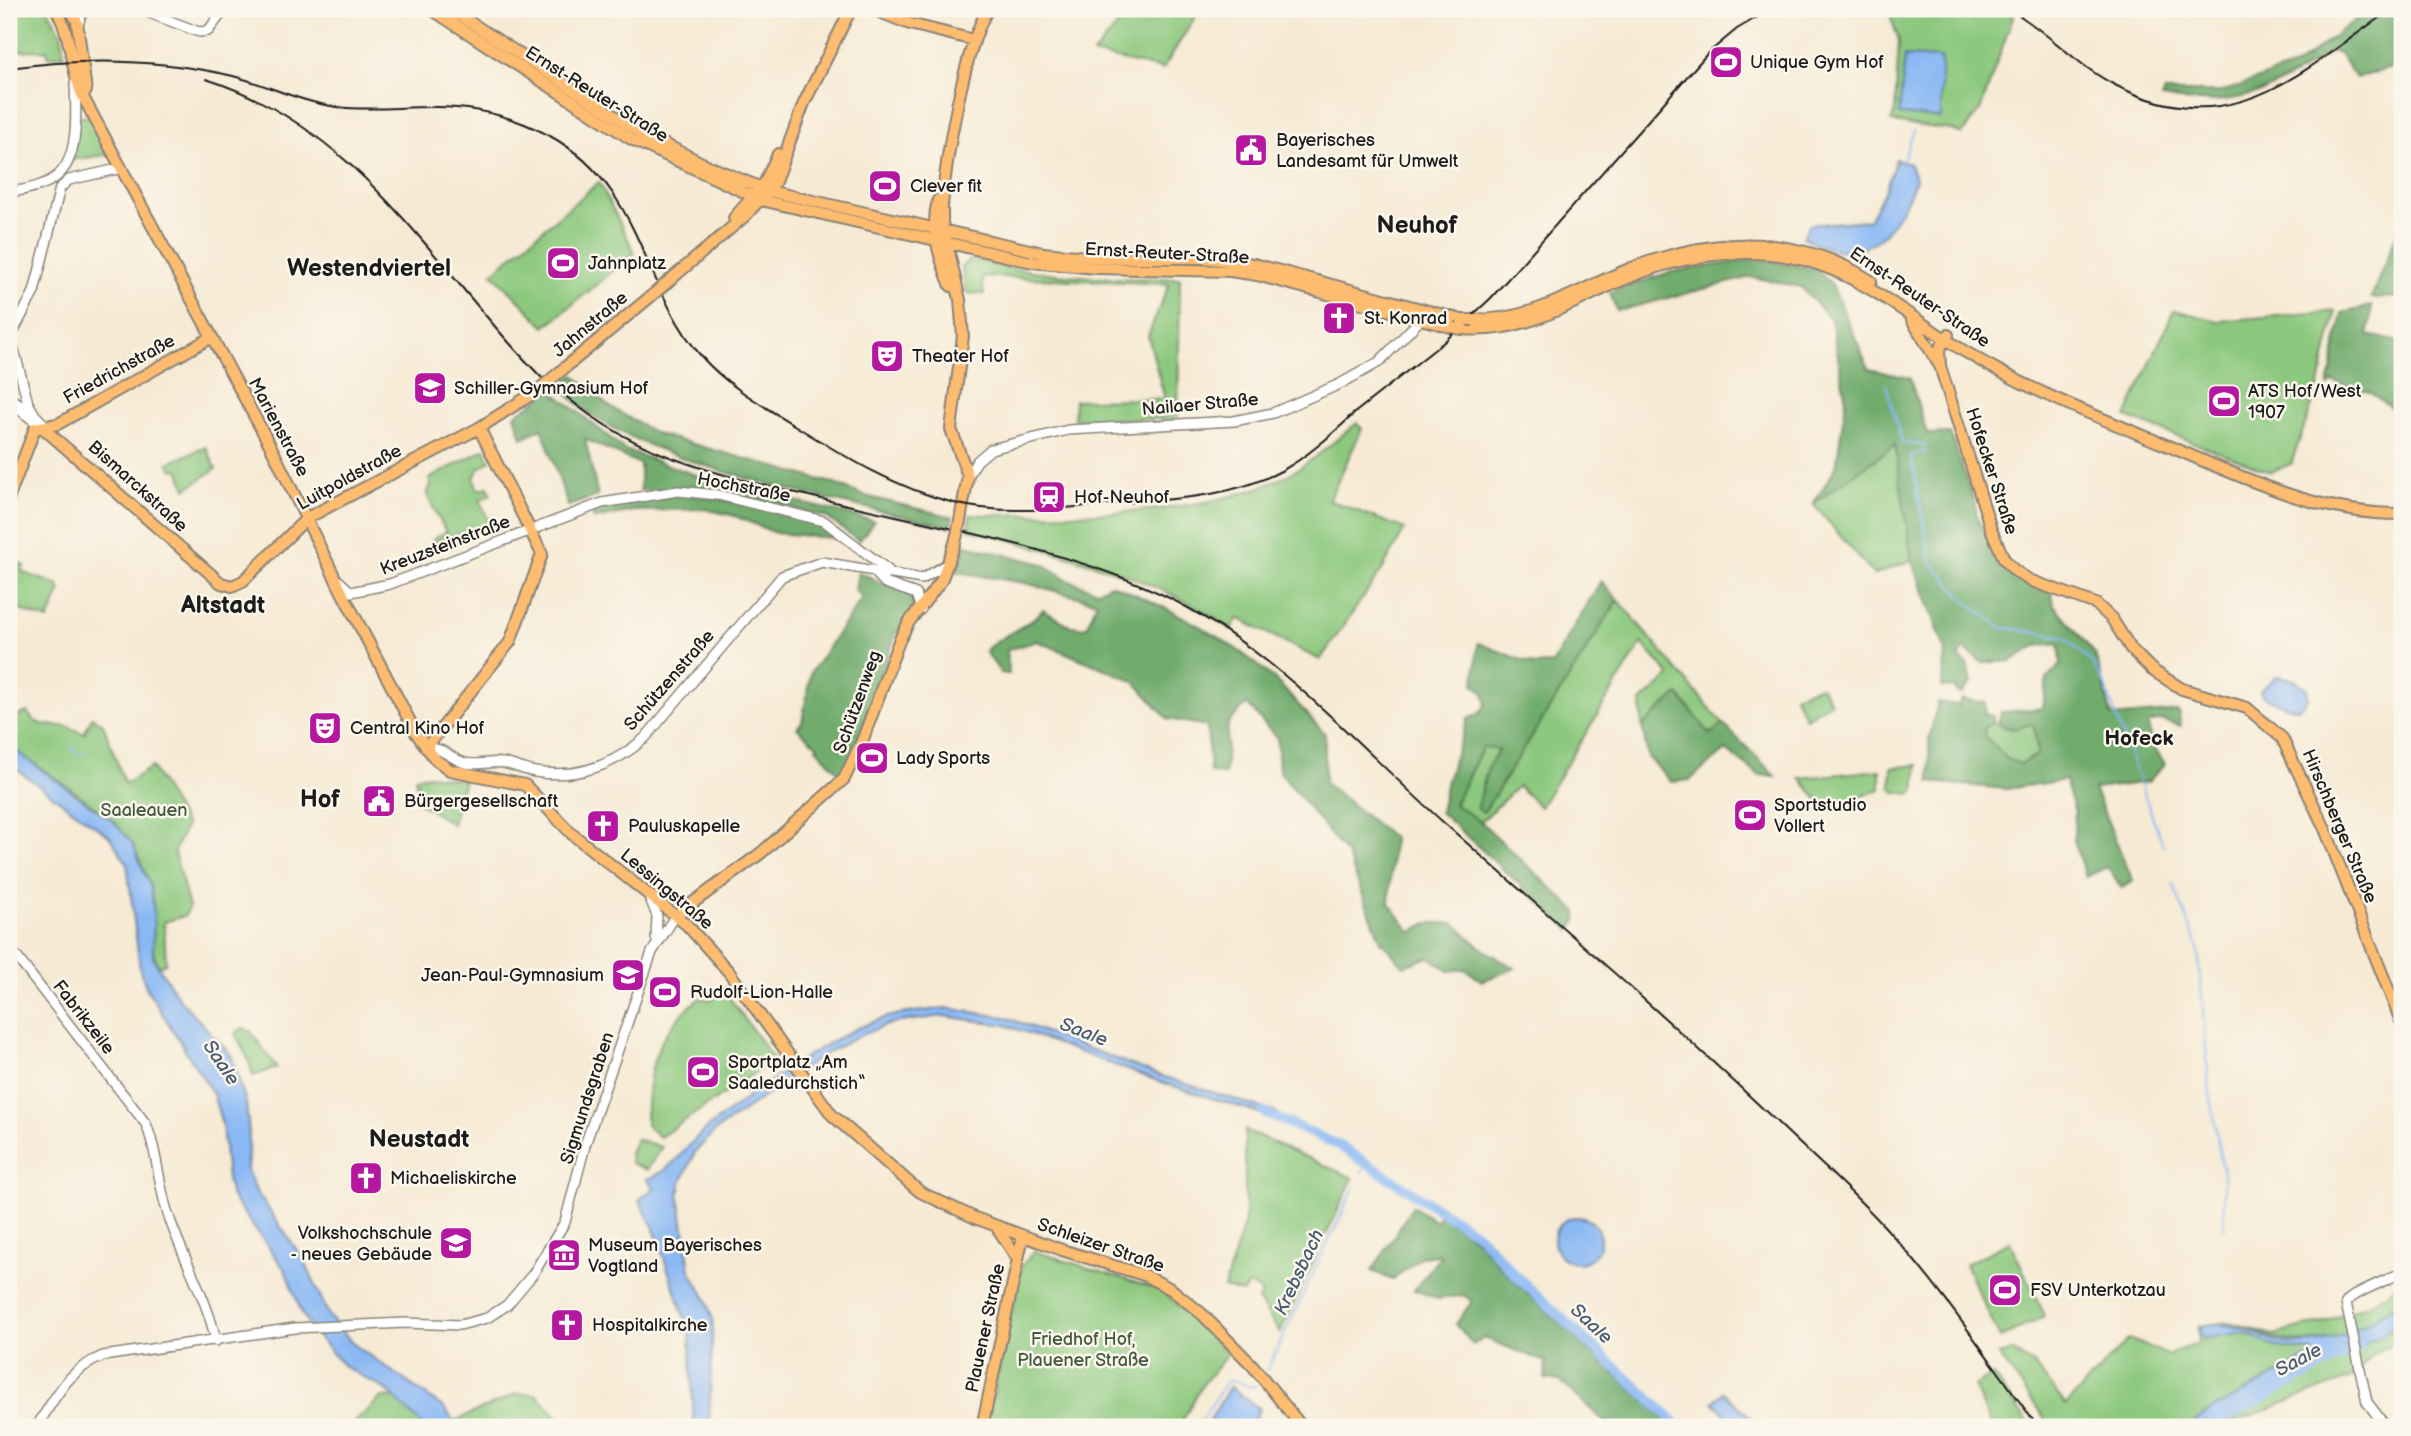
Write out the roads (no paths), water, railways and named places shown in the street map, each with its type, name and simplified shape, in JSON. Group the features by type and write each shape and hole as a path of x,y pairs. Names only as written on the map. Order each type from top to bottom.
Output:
{"main road":[{"path":"56,9 72,30"},
{"path":"71,9 72,30"},
{"name":"Ernst-Reuter-Straße","path":"431,9 631,139 760,194 940,237 1034,251 1078,257 1233,260 1278,269 1424,315 1497,331 1518,327 1655,268 1699,258 1744,254 1781,255 1819,265 1858,281 1990,365 2073,407 2308,502 2356,511 2402,514"},
{"name":"Ernst-Reuter-Straße","path":"450,9 636,130 760,194"},
{"name":"Jahnstraße","path":"479,428 537,391 650,297 716,239 777,178 798,117 851,9"},
{"path":"872,9 909,24 974,40"},
{"path":"950,560 968,476 951,429 963,353 962,316 940,237 942,206 947,167 974,40 988,9"},
{"name":"Marienstraße","path":"72,30 75,75 98,123 426,748"},
{"name":"Marienstraße","path":"72,30 98,123"},
{"name":"Ernst-Reuter-Straße","path":"1463,324 1527,315 1667,256 1711,246 1766,244 1791,247 1837,262 1868,279 1947,337"},
{"name":"Hofecker Straße","path":"1909,314 1940,366 1991,529 2004,559 2029,580 2078,595 2101,607 2146,664 2182,689 2233,703"},
{"name":"Friedrichstraße","path":"40,429 64,420 212,337"},
{"name":"Hofecker Straße","path":"1940,366 1939,350 1947,337"},
{"path":"61,442 56,432 64,420"},
{"path":"426,748 516,630 542,554 479,428"},
{"name":"Luitpoldstraße","path":"230,586 240,583 307,518 479,428"},
{"path":"9,497 23,460 40,429"},
{"name":"Bismarckstraße","path":"40,429 61,442 209,572 230,586"},
{"name":"Schützenweg","path":"676,915 774,843 844,779 863,739 899,641 937,589 950,560"},
{"name":"Hirschberger Straße","path":"2233,703 2265,721 2289,750 2347,883 2402,1024"},
{"name":"Lessingstraße","path":"426,748 438,762 450,770 525,785 572,834 676,915 720,961 808,1084 850,1132 920,1192"},
{"name":"Schleizer Straße","path":"920,1192 995,1226 1144,1275 1178,1293 1252,1366 1302,1427"},
{"path":"995,1226 1017,1258"},
{"name":"Plauener Straße","path":"982,1427 1023,1236"}],"street":[{"path":"71,9 87,9"},
{"path":"72,30 87,9"},
{"path":"139,9 199,32 208,31 225,9"},
{"path":"9,193 40,186 63,170 75,128 75,75"},
{"path":"40,429 31,415 12,342 17,325 34,292 60,188 69,180 122,168"},
{"name":"Nailaer Straße","path":"968,476 980,458 991,449 1068,430 1234,421 1273,412 1340,384 1378,362 1424,315"},
{"path":"9,400 31,415 40,429"},
{"name":"Hochstraße","path":"531,530 581,510 635,496 690,491 818,518 841,532 895,575"},
{"name":"Kreuzsteinstraße","path":"346,590 369,590 531,530"},
{"name":"Schützenstraße","path":"426,748 441,748 469,764 500,763 530,771 566,774 592,770 611,763 645,738 782,576 822,562 914,579 929,578 950,560"},
{"name":"Schützenstraße","path":"873,570 885,583 916,594 921,609"},
{"path":"336,577 346,590 354,609"},
{"name":"Kreuzsteinstraße","path":"354,609 369,590"},
{"path":"645,890 657,916 652,952"},
{"name":"Sigmundsgraben","path":"36,1427 68,1378 85,1364 103,1356 216,1341 265,1331 386,1323 467,1325 501,1310 523,1289 565,1222 586,1142 652,952 676,915"},
{"name":"Fabrikzeile","path":"9,947 134,1107 150,1134 169,1216 205,1301 216,1341"},
{"path":"2386,1427 2370,1408 2346,1303 2353,1293 2376,1287 2402,1272"}],"water":[{"path":"1905,56 1941,58 1941,118 1899,115"},
{"path":"1896,159 1909,163 1916,179 1898,216 1874,242 1860,249 1843,251 1825,247 1803,237 1809,225 1869,220 1885,190"},
{"path":"2278,676 2295,680 2307,689 2308,698 2299,708 2288,707 2262,696 2260,690"},
{"path":"9,746 114,822 133,844 151,888 154,913 153,958 180,1000 231,1055 246,1103 249,1134 247,1170 256,1191 305,1262 329,1316 352,1343 444,1408 458,1427 424,1427 388,1391 345,1367 315,1334 302,1314 285,1270 231,1196 222,1124 213,1094 147,989 140,970 127,863 109,836 9,764"},
{"path":"945,1008 1005,1017 1158,1075 1277,1113 1275,1118 1160,1082 1006,1025 943,1016 893,1023 865,1033 828,1052 715,1131 695,1152 681,1183 679,1195 690,1270 706,1299 713,1320 709,1427 694,1427 690,1334 653,1226 639,1200 654,1188 647,1179 664,1170 704,1131 745,1099 819,1049 868,1024 891,1016"},
{"path":"1577,1217 1594,1223 1600,1240 1594,1257 1577,1263 1560,1257 1554,1240 1560,1223"},
{"path":"2402,1299 2402,1319 2382,1335 2204,1427 2187,1427 2213,1409 2313,1355 2312,1352 2272,1346 2249,1335 2237,1333 2204,1339 2199,1333 2201,1327 2230,1326 2273,1340 2308,1344 2342,1336 2373,1320"},
{"path":"1230,1386 1259,1409 1251,1427 1206,1427"},
{"path":"1723,1392 1761,1427 1739,1427 1713,1402"}],"waterway":[{"path":"1903,160 1914,131"},
{"path":"1886,385 1902,443 1926,445"},
{"path":"1927,451 1911,456 1931,562 1969,604 2001,627 2065,637 2094,665 2105,686 2163,846"},
{"path":"71,747 78,754"},
{"path":"2173,884 2198,947 2209,1086 2224,1179 2224,1229"},
{"name":"Saale","path":"1263,1112 1338,1145 1479,1235 1515,1275 1680,1427"},
{"name":"Krebsbach","path":"1362,1172 1367,1163"},
{"name":"Krebsbach","path":"1267,1370 1355,1186"},
{"name":"Saale","path":"2208,1427 2360,1346"},
{"name":"Krebsbach","path":"1197,1427 1227,1381 1236,1381 1250,1387 1256,1385"}],"railway":[{"path":"1348,418 1444,342 1491,298 1707,54 1737,29 1771,9"},
{"path":"2009,9 2113,84 2156,101 2194,107 2229,104 2263,93 2294,77 2392,9"},
{"path":"9,68 93,62 177,66 233,76 337,107 461,108 492,114 536,129 581,157 604,182 623,209 681,328 701,356 722,376 757,402 852,460 912,489 954,503 993,509 1032,510 1176,499 1220,492 1262,480 1283,470 1312,451 1356,412"},
{"path":"206,79 262,102 310,132 354,168 395,209 548,384"},
{"path":"555,386 583,410 612,429 674,459 740,479 1062,557 1143,586 1186,607 1227,632 1265,660 1338,723 1443,822 1695,1046 1859,1200 1926,1275 2038,1427"}],"place":[{"name":"Unique Gym Hof","path":"1726,62"},
{"name":"Bayerisches Landesamt für Umwelt","path":"1251,150"},
{"name":"Clever fit","path":"885,186"},
{"name":"Jahnplatz","path":"563,263"},
{"name":"St. Konrad","path":"1339,318"},
{"name":"Theater Hof","path":"887,356"},
{"name":"Schiller-Gymnasium Hof","path":"430,388"},
{"name":"ATS Hof/West 1907","path":"2224,401"},
{"name":"Hof-Neuhof","path":"1049,497"},
{"name":"Central Kino Hof","path":"325,728"},
{"name":"Lady Sports","path":"872,758"},
{"name":"Bürgergesellschaft","path":"379,801"},
{"name":"Sportstudio Vollert","path":"1750,815"},
{"name":"Pauluskapelle","path":"603,826"},
{"name":"Jean-Paul-Gymnasium","path":"628,975"},
{"name":"Rudolf-Lion-Halle","path":"665,992"},
{"name":"Sportplatz „Am Saaledurchstich“","path":"703,1072"},
{"name":"Michaeliskirche","path":"366,1178"},
{"name":"Volkshochschule - neues Gebäude","path":"456,1243"},
{"name":"Museum Bayerisches Vogtland","path":"564,1255"},
{"name":"FSV Unterkotzau","path":"2005,1290"},
{"name":"Hospitalkirche","path":"567,1325"}],"district":[{"name":"Neuhof","path":"1417,225"},
{"name":"Westendviertel","path":"369,268"},
{"name":"Altstadt","path":"223,605"},
{"name":"Hofeck","path":"2139,738"},
{"name":"Hof","path":"320,799"},
{"name":"Neustadt","path":"419,1139"}],"park label":[{"name":"Saaleauen","path":"144,810"},
{"name":"Friedhof Hof, Plauener Straße","path":"1083,1349"}]}
